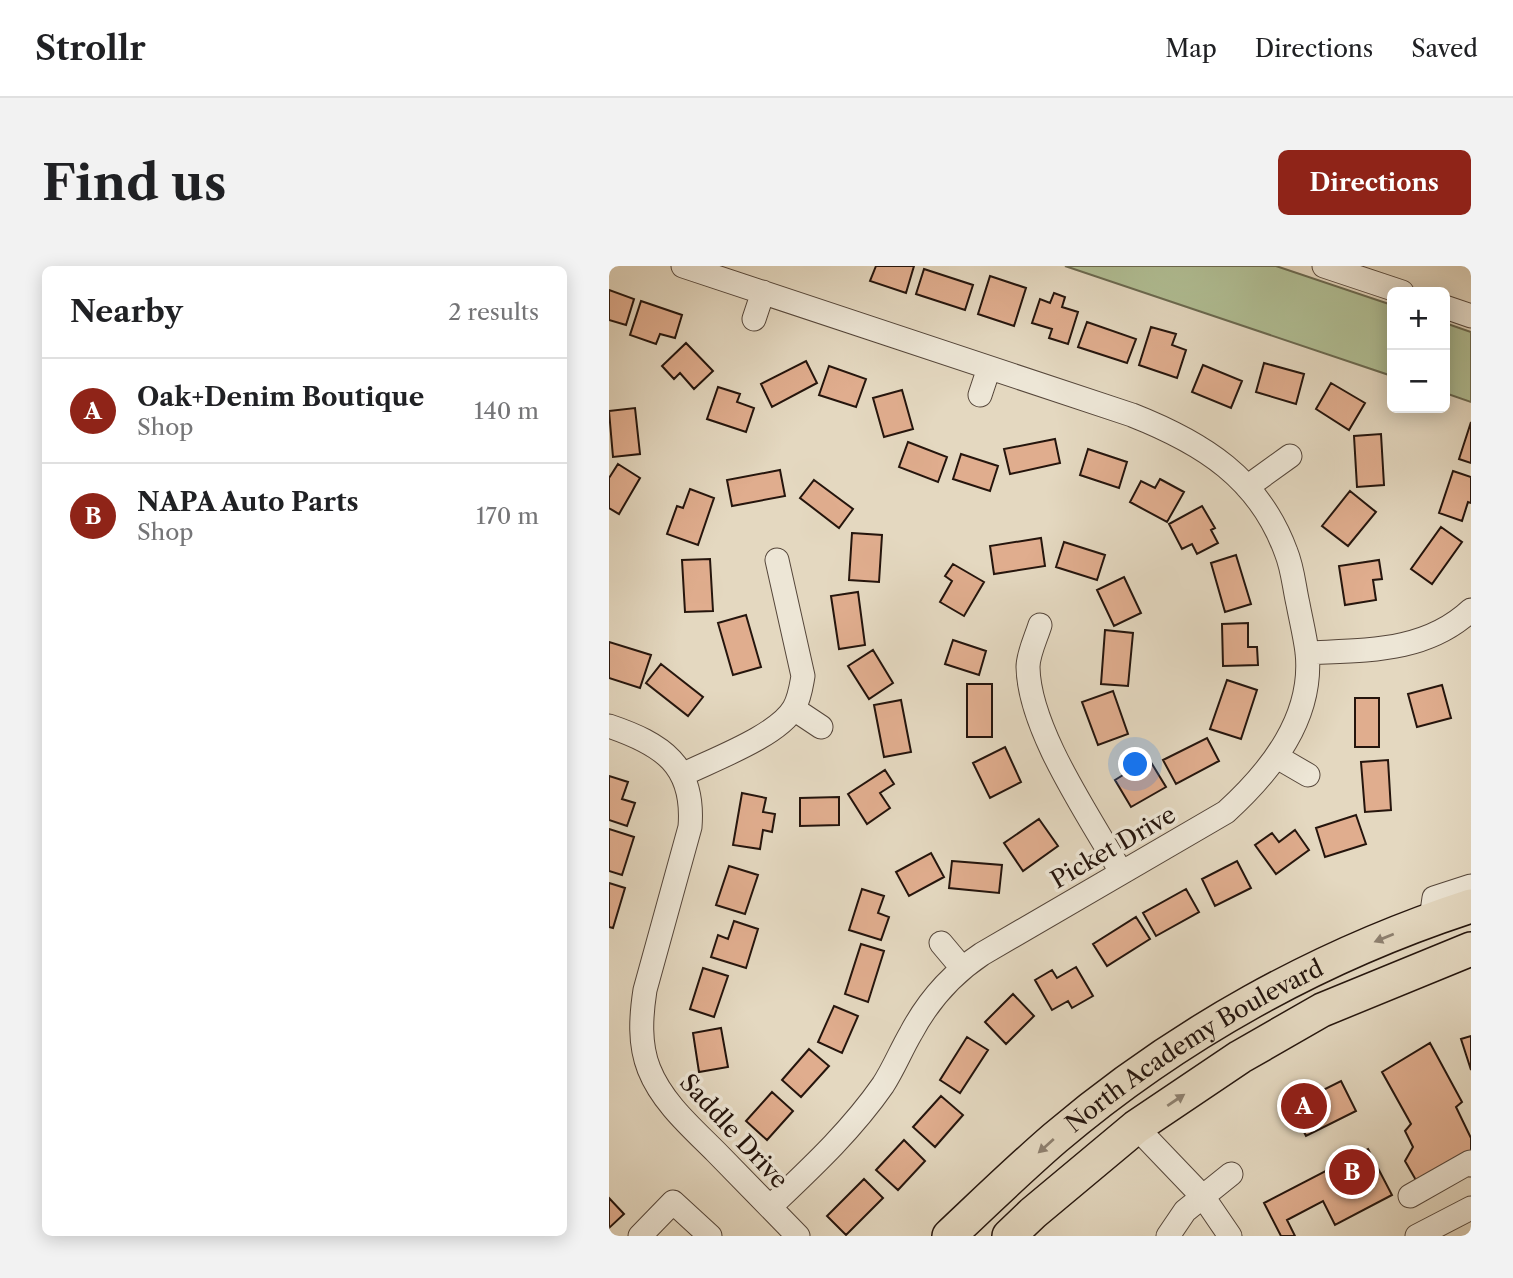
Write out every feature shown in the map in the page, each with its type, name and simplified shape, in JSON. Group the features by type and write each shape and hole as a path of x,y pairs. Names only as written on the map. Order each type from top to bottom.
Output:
{"highway":[{"name":"North Academy Boulevard","path":"949,1236 1056,1138 1115,1091 1185,1042 1290,981 1359,948 1430,919 1471,906"},
{"name":"North Academy Boulevard","path":"1009,1236 1136,1127 1240,1057 1322,1010 1471,949"}],"street":[{"name":"Picket Drive","path":"683,266 1159,426 1205,449 1247,487 1277,531 1294,579 1307,653 1307,681 1301,708 1290,736 1263,776 1226,812 961,968 927,1005 884,1082 860,1115 835,1145 770,1207"},
{"path":"1324,266 1387,287"},
{"path":"754,319 763,292"},
{"path":"1450,309 1471,316"},
{"path":"980,395 989,368"},
{"path":"1247,487 1290,456"},
{"path":"682,775 773,730 794,709 801,694 803,676 777,560"},
{"path":"1307,653 1404,646 1459,621 1471,610"},
{"path":"1040,625 1028,664 1031,695 1054,754 1121,872"},
{"path":"794,709 821,727"},
{"name":"Saddle Drive","path":"609,726 639,736 657,746 671,759 682,775 692,809 690,827 645,990 642,1014 643,1044 648,1066 657,1088 677,1113 798,1236"},
{"path":"1277,757 1308,775"},
{"path":"1430,919 1434,898 1471,886"},
{"path":"941,943 961,968"},
{"path":"1136,1127 1204,1198 1230,1236"},
{"path":"1410,1196 1470,1163 1471,1165"},
{"path":"1168,1236 1185,1211 1231,1174"},
{"path":"640,1236 673,1202 710,1236"},
{"path":"1417,1236 1471,1208"}],"green space":[{"path":"1065,266 1276,266 1387,303 1387,374"},
{"path":"1450,325 1471,332 1471,402 1450,395"}],"building":[{"path":"876,266 914,266 906,293 870,281"},
{"path":"924,269 973,285 965,310 916,294"},
{"path":"990,276 1026,288 1014,326 978,314"},
{"path":"609,290 634,299 626,325 609,320"},
{"path":"1054,293 1065,297 1062,307 1078,312 1068,344 1049,338 1052,329 1032,323 1040,299 1050,303"},
{"path":"641,301 682,315 675,338 660,334 656,344 630,335"},
{"path":"1087,322 1136,339 1127,363 1078,347"},
{"path":"1151,327 1176,334 1172,345 1186,350 1177,378 1139,365"},
{"path":"686,343 713,371 694,389 680,373 674,379 662,366"},
{"path":"806,361 817,383 772,407 761,384"},
{"path":"1264,363 1304,374 1296,404 1256,392"},
{"path":"1203,365 1242,381 1231,408 1192,392"},
{"path":"829,366 866,379 856,407 819,395"},
{"path":"1331,383 1365,403 1349,430 1316,409"},
{"path":"718,387 740,394 737,402 754,408 746,432 707,419"},
{"path":"902,390 913,429 884,437 873,398"},
{"path":"635,408 640,454 613,457 609,411"},
{"path":"1471,422 1471,463 1459,459"},
{"path":"1381,434 1384,485 1357,487 1354,436"},
{"path":"1055,439 1060,463 1010,474 1004,449"},
{"path":"908,442 947,457 938,482 899,467"},
{"path":"1088,449 1127,462 1119,488 1080,475"},
{"path":"961,454 998,466 990,491 953,479"},
{"path":"618,464 640,478 619,514 609,508 609,478"},
{"path":"780,470 785,496 732,506 727,480"},
{"path":"1453,471 1471,477 1471,503 1468,502 1462,521 1439,513"},
{"path":"1160,479 1184,492 1167,522 1130,502 1141,481 1155,488"},
{"path":"814,480 853,509 839,528 800,498"},
{"path":"690,489 714,498 698,545 667,534 677,506 683,508"},
{"path":"1350,491 1376,512 1348,546 1322,526"},
{"path":"1202,506 1215,528 1211,530 1218,543 1197,554 1192,544 1182,549 1169,524"},
{"path":"1441,527 1462,542 1432,584 1411,569"},
{"path":"852,533 882,535 879,582 849,580"},
{"path":"1041,538 1045,566 994,574 990,546"},
{"path":"1064,542 1105,555 1097,580 1056,567"},
{"path":"1236,555 1251,604 1225,612 1211,563"},
{"path":"710,559 713,611 685,612 682,560"},
{"path":"1379,560 1382,579 1373,580 1376,600 1345,605 1339,566"},
{"path":"953,564 984,582 964,616 940,602 952,581 945,576"},
{"path":"1124,577 1141,613 1114,626 1097,590"},
{"path":"858,592 865,645 839,649 831,596"},
{"path":"746,615 761,667 733,675 718,623"},
{"path":"1248,623 1248,647 1257,647 1258,665 1223,666 1222,624"},
{"path":"1105,630 1133,633 1128,686 1101,684"},
{"path":"953,640 986,651 979,675 945,664"},
{"path":"609,642 651,655 640,688 609,678"},
{"path":"873,650 893,683 869,699 848,666"},
{"path":"661,664 703,697 688,716 646,683"},
{"path":"1227,680 1257,690 1241,739 1210,729"},
{"path":"967,684 992,684 992,737 967,737"},
{"path":"1442,685 1451,718 1417,727 1408,694"},
{"path":"1113,691 1128,734 1098,745 1082,702"},
{"path":"1355,698 1379,698 1379,747 1355,747"},
{"path":"901,700 911,752 884,757 874,705"},
{"path":"1207,738 1219,761 1176,784 1163,760"},
{"path":"1005,747 1021,782 990,798 973,763"},
{"path":"1149,759 1166,787 1131,807 1115,780"},
{"path":"1388,760 1391,810 1365,812 1361,762"},
{"path":"885,770 894,784 880,793 890,808 867,824 848,794"},
{"path":"609,776 628,782 622,799 635,803 627,826 609,820"},
{"path":"742,793 766,798 763,812 775,814 772,832 763,830 760,849 733,845"},
{"path":"839,797 839,825 800,826 800,798"},
{"path":"1356,815 1366,844 1325,857 1316,828"},
{"path":"1039,819 1058,846 1023,871 1004,843"},
{"path":"609,829 634,837 622,875 609,871"},
{"path":"1295,830 1309,850 1276,874 1255,845 1272,833 1279,842"},
{"path":"931,853 944,877 909,896 896,872"},
{"path":"952,861 1002,865 999,893 949,888"},
{"path":"1237,861 1251,888 1215,906 1202,879"},
{"path":"729,866 758,875 745,914 716,905"},
{"path":"609,883 625,888 613,928 609,927"},
{"path":"862,889 884,896 878,913 889,917 881,940 849,930"},
{"path":"1186,889 1199,912 1156,936 1143,913"},
{"path":"1136,917 1150,939 1107,966 1093,944"},
{"path":"734,921 758,929 746,968 711,957 718,935 728,939"},
{"path":"861,944 884,951 868,1002 845,994"},
{"path":"1076,967 1093,996 1072,1008 1068,1001 1052,1010 1035,980 1052,970 1057,978"},
{"path":"703,968 728,976 714,1017 690,1009"},
{"path":"1013,994 1034,1016 1006,1044 985,1022"},
{"path":"834,1006 858,1016 842,1053 818,1042"},
{"path":"721,1028 728,1067 699,1072 693,1033"},
{"path":"1471,1036 1471,1070 1461,1039"},
{"path":"967,1037 988,1050 960,1093 940,1080"},
{"path":"1430,1043 1462,1102 1456,1107 1471,1138 1471,1156 1417,1182 1405,1161 1413,1147 1405,1131 1411,1124 1382,1072"},
{"path":"809,1049 829,1066 801,1097 782,1080"},
{"path":"1341,1081 1356,1111 1306,1136 1291,1106"},
{"path":"772,1092 793,1111 767,1140 746,1121"},
{"path":"941,1096 963,1115 935,1147 913,1127"},
{"path":"904,1140 925,1161 898,1190 876,1170"},
{"path":"1368,1149 1392,1195 1335,1225 1323,1201 1287,1220 1295,1236 1281,1236 1264,1203"},
{"path":"864,1179 883,1198 846,1235 827,1216"},
{"path":"609,1198 624,1214 609,1228"}],"place":[{"name":"Oak+Denim Boutique","path":"1304,1106"},
{"name":"NAPA Auto Parts","path":"1352,1172"}]}
